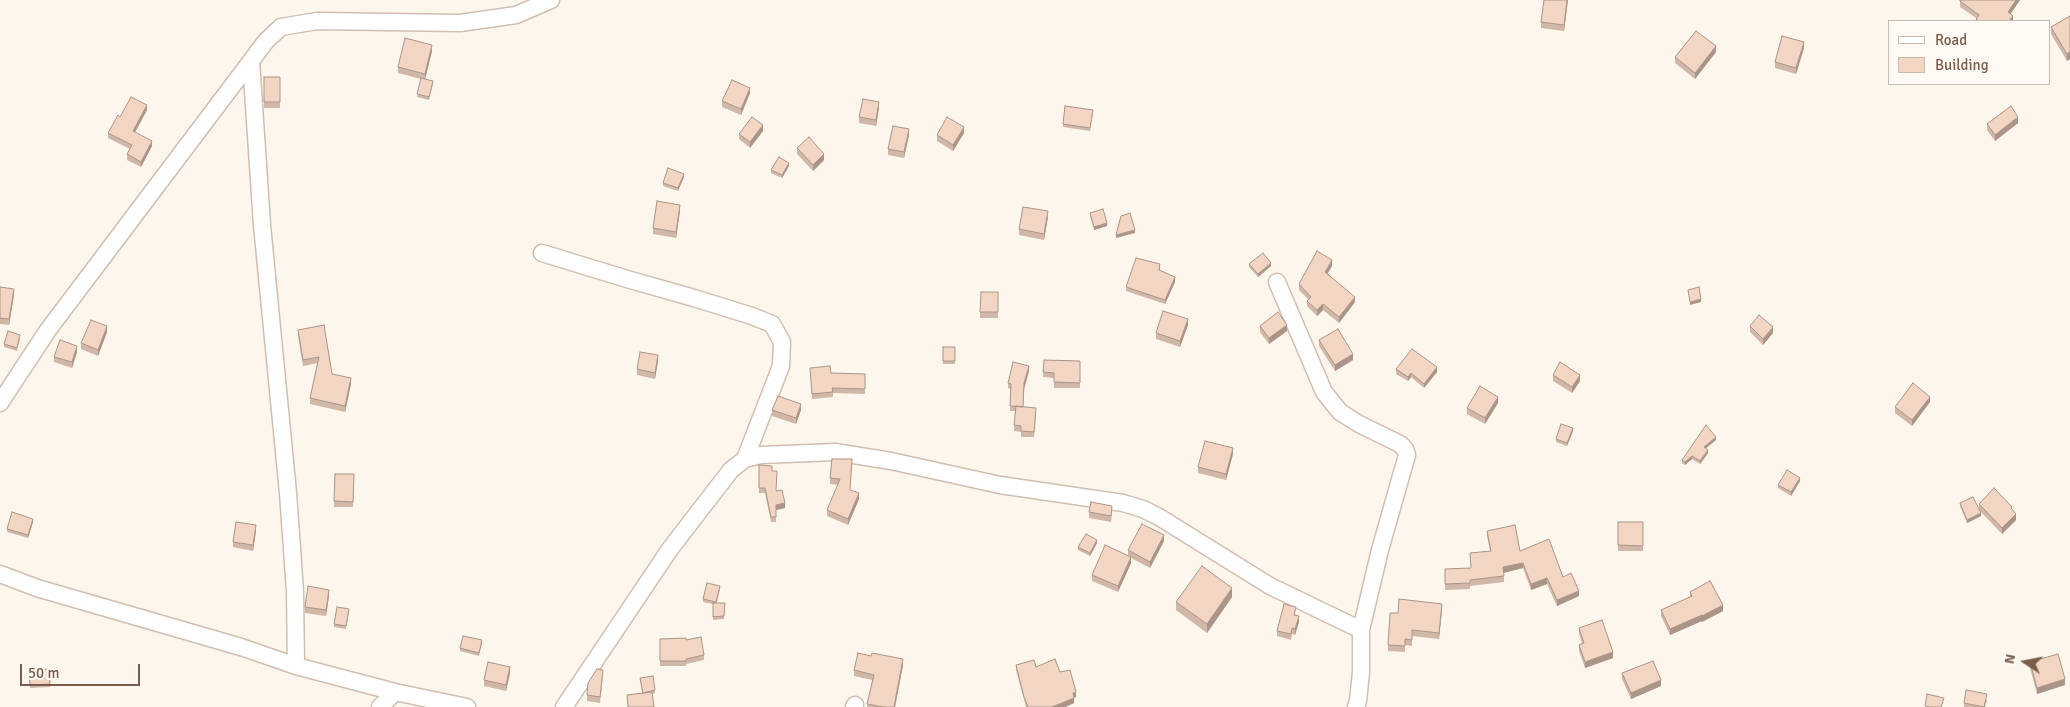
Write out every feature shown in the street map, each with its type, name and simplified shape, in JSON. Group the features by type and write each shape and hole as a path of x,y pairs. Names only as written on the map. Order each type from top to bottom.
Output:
{"street":[{"path":"0,403 48,330 266,41 281,27 317,21 460,23 516,15 551,0"},
{"path":"251,61 262,225 288,494 295,591 296,666"},
{"path":"542,253 626,280 711,303 772,324 782,342 782,366 745,459"},
{"path":"1276,282 1324,392 1340,412 1359,424 1400,444 1405,449 1407,455 1380,550 1361,630 1361,672 1356,707"},
{"path":"564,707 670,548 730,470 745,459 761,455 797,452 835,452 892,461 1000,485 1123,502 1159,517 1270,586 1361,630"},
{"path":"0,574 55,594 241,647 296,666 395,692 467,707"},
{"path":"380,707 395,692"}],"building":[{"path":"1544,0 1567,0 1564,25 1541,22"},
{"path":"2016,0 2008,12 2013,16 2010,20 1978,20 1976,19 1979,15 1960,1"},
{"path":"2070,16 2070,52 2067,54 2051,27"},
{"path":"1696,31 1716,46 1695,73 1675,57"},
{"path":"1782,36 1804,42 1796,68 1775,62"},
{"path":"405,38 432,45 425,74 398,67"},
{"path":"264,77 280,77 280,102 264,102"},
{"path":"421,78 433,81 429,97 417,94"},
{"path":"732,80 750,88 741,109 722,101"},
{"path":"131,97 147,105 133,131 152,141 141,162 127,154 132,145 108,133"},
{"path":"863,99 879,102 876,120 859,117"},
{"path":"1065,106 1093,110 1090,128 1063,124"},
{"path":"2011,106 2018,117 1995,135 1987,124"},
{"path":"752,117 763,125 750,142 739,134"},
{"path":"947,117 964,127 953,145 937,135"},
{"path":"893,126 909,129 904,152 888,149"},
{"path":"809,137 824,154 813,165 797,148"},
{"path":"779,157 789,163 782,175 771,170"},
{"path":"668,168 684,174 678,188 663,183"},
{"path":"657,201 680,205 676,232 653,228"},
{"path":"1023,207 1048,211 1044,234 1019,229"},
{"path":"1103,209 1107,223 1094,227 1090,213"},
{"path":"1130,213 1135,230 1116,235 1121,216"},
{"path":"1317,251 1332,260 1325,272 1355,297 1339,317 1323,304 1317,310 1307,301 1311,297 1299,284"},
{"path":"1263,253 1271,263 1258,274 1249,264"},
{"path":"1136,258 1160,264 1159,270 1175,277 1165,300 1126,287"},
{"path":"0,287 14,289 9,319 0,318"},
{"path":"1699,287 1701,299 1690,302 1688,290"},
{"path":"981,292 998,292 998,312 980,312"},
{"path":"1163,311 1188,319 1180,341 1156,333"},
{"path":"1278,312 1287,325 1269,338 1260,326"},
{"path":"1759,315 1773,327 1763,339 1750,326"},
{"path":"91,320 107,326 98,350 81,343"},
{"path":"324,325 332,374 351,378 345,406 310,398 319,357 303,360 298,330"},
{"path":"1338,329 1353,354 1335,365 1319,340"},
{"path":"8,331 20,335 17,348 4,344"},
{"path":"60,340 77,346 72,362 54,357"},
{"path":"943,347 955,347 955,361 943,361"},
{"path":"1412,349 1437,367 1424,384 1411,373 1408,377 1396,369"},
{"path":"640,352 658,355 655,373 637,369"},
{"path":"1044,360 1080,361 1080,383 1054,382 1054,373 1043,372"},
{"path":"1013,362 1029,366 1024,383 1023,407 1010,406 1011,384 1008,383"},
{"path":"1560,362 1580,375 1572,387 1553,375"},
{"path":"830,366 831,373 865,374 865,389 832,388 833,392 812,394 810,368"},
{"path":"1913,383 1930,397 1912,420 1895,407"},
{"path":"1480,386 1498,397 1485,418 1467,408"},
{"path":"778,396 801,404 796,418 772,410"},
{"path":"1016,406 1036,408 1034,432 1021,431 1021,426 1014,425"},
{"path":"1561,424 1573,428 1567,443 1556,439"},
{"path":"1706,425 1716,437 1704,447 1708,450 1700,461 1692,456 1685,462 1682,460"},
{"path":"1205,441 1233,448 1226,474 1198,467"},
{"path":"832,459 852,459 850,490 859,493 848,519 827,510 840,479 830,478"},
{"path":"759,465 772,466 772,471 777,471 776,491 782,490 785,503 776,505 776,517 771,517 765,488 759,488"},
{"path":"1787,470 1800,478 1791,492 1778,485"},
{"path":"335,474 354,474 353,502 334,501"},
{"path":"1994,488 2016,514 2002,528 1979,504"},
{"path":"1973,497 1981,513 1967,520 1960,503"},
{"path":"1091,502 1112,506 1111,516 1089,512"},
{"path":"12,512 33,519 28,535 7,529"},
{"path":"236,522 256,525 253,545 233,542"},
{"path":"1618,522 1643,522 1643,546 1618,545"},
{"path":"1142,524 1164,535 1150,562 1128,550"},
{"path":"1515,525 1520,551 1549,539 1563,577 1571,573 1579,591 1557,600 1547,578 1531,584 1523,563 1503,567 1504,576 1470,580 1470,583 1445,584 1445,569 1471,568 1470,553 1491,551 1487,531"},
{"path":"1086,534 1097,540 1090,553 1078,547"},
{"path":"1105,545 1131,557 1118,586 1092,575"},
{"path":"1202,566 1232,588 1207,624 1176,602"},
{"path":"1710,581 1723,605 1670,629 1661,610 1692,596 1690,592"},
{"path":"707,583 720,586 716,602 703,599"},
{"path":"308,586 329,590 326,610 305,607"},
{"path":"1399,599 1442,604 1439,633 1412,630 1412,640 1405,639 1405,646 1388,645 1390,613 1398,613"},
{"path":"713,603 725,603 724,616 713,617"},
{"path":"1284,604 1296,607 1294,615 1299,616 1295,629 1292,628 1291,634 1277,631"},
{"path":"337,607 349,609 346,626 334,624"},
{"path":"1602,620 1613,652 1585,662 1579,645 1584,643 1579,628"},
{"path":"463,636 482,640 479,653 460,648"},
{"path":"701,637 704,655 686,659 686,661 660,661 660,639 686,638 686,640"},
{"path":"858,653 871,656 872,653 903,659 894,707 867,704 874,675 854,670"},
{"path":"2058,654 2065,679 2037,688 2030,662"},
{"path":"1055,659 1060,672 1070,670 1076,692 1073,693 1074,698 1052,707 1028,707 1016,665 1034,660 1036,667"},
{"path":"1653,661 1661,680 1631,693 1622,673"},
{"path":"488,662 510,667 506,685 484,680"},
{"path":"49,669 50,684 30,685 29,671"},
{"path":"597,669 603,670 600,697 587,695 588,683"},
{"path":"653,676 655,690 643,693 640,678"},
{"path":"1966,690 1987,694 1984,707 1964,703"},
{"path":"652,692 654,707 628,707 627,695"},
{"path":"1927,694 1944,698 1941,707 1925,706"}]}
